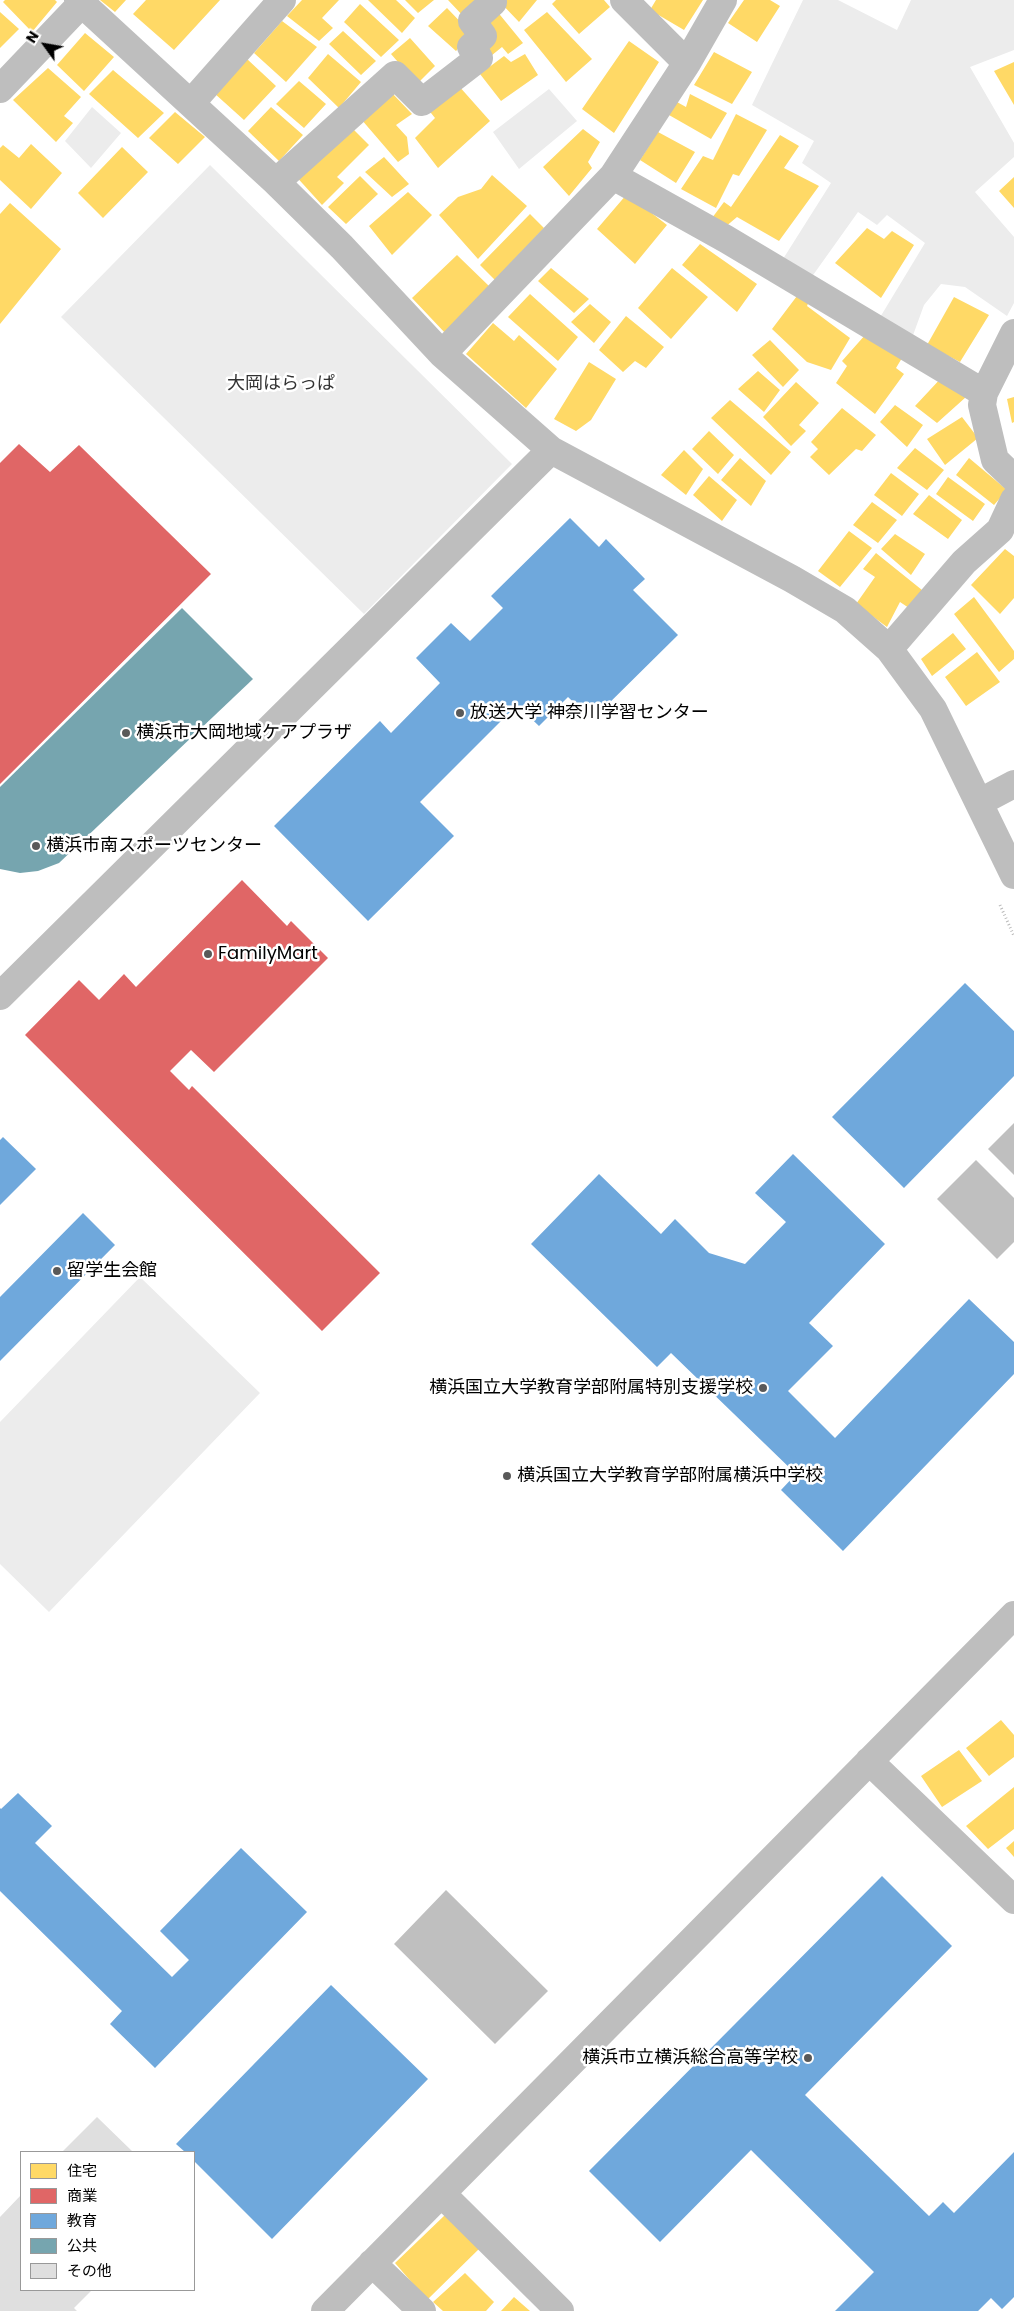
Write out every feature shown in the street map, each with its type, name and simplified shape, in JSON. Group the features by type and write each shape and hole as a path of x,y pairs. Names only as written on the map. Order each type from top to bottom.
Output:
{"street":[{"path":"191,103 282,0"},
{"path":"624,0 687,63"},
{"path":"442,354 613,176 687,63 723,0"},
{"path":"0,89 80,2 276,182 342,247 442,354 550,450 830,601 845,610 889,649 932,709 980,802 1014,876"},
{"path":"276,182 394,75 422,102 478,58 471,47 483,36 472,21 493,2"},
{"path":"613,176 734,244 984,393"},
{"path":"1014,333 984,393 982,405 995,460 1014,478"},
{"path":"0,996 550,450"},
{"path":"889,649 964,562 1000,530 1014,500"},
{"path":"980,802 1014,784"},
{"path":"325,2311 1014,1615"},
{"path":"869,1761 1014,1900"},
{"path":"442,2194 560,2311"},
{"path":"372,2263 422,2311"}],"path":[{"path":"998,901 1014,936"}],"green space":[{"path":"803,0 838,0 897,30 911,0 1014,0 1014,50 970,67 1014,143 1014,157 975,192 1014,237 1014,303 1007,316 965,287 941,284 924,305 912,338 879,319 925,243 887,215 877,225 858,212 811,278 783,259 831,183 802,163 814,141 752,105"},
{"path":"549,89 577,121 519,169 493,132"},
{"path":"92,107 121,133 91,168 65,141"},
{"name":"大岡はらっぱ","path":"210,165 512,464 364,614 61,317"},
{"path":"140,1277 260,1393 49,1612 0,1564 0,1422"}],"shaded area":[{"path":"1014,1123 1014,1175 988,1149"},
{"path":"976,1160 1014,1198 1014,1242 997,1259 937,1199"},
{"path":"446,1890 548,1991 495,2044 394,1944"}],"building: 住宅":[{"path":"5,0 55,0 57,2 32,32 3,2"},
{"path":"100,0 126,0 115,12"},
{"path":"146,0 220,0 174,50 133,14"},
{"path":"302,0 339,0 322,18 333,28 319,41 287,16"},
{"path":"368,0 396,0 415,18 402,33"},
{"path":"405,0 434,0 418,13"},
{"path":"448,0 483,0 465,18"},
{"path":"500,0 537,0 519,22 499,1"},
{"path":"556,0 604,0 610,7 579,34 552,4"},
{"path":"656,0 703,0 684,30 650,10"},
{"path":"744,0 770,0 780,6 757,42 728,23"},
{"path":"360,4 399,40 381,57 344,22"},
{"path":"447,8 472,34 456,51 428,26"},
{"path":"496,10 523,43 508,54 502,47 486,60 482,22"},
{"path":"0,12 19,29 0,48"},
{"path":"547,12 592,59 566,82 524,30"},
{"path":"282,21 317,47 286,82 254,53"},
{"path":"343,31 376,61 361,75 329,44"},
{"path":"85,33 114,57 84,91 57,65"},
{"path":"410,38 435,66 417,84 391,54"},
{"path":"629,41 659,62 614,133 582,109"},
{"path":"714,52 752,72 732,104 694,85"},
{"path":"328,54 361,82 339,108 308,78"},
{"path":"525,54 538,75 501,101 480,74 504,56 511,62"},
{"path":"247,59 276,86 244,120 214,93"},
{"path":"1014,62 1014,105 994,71"},
{"path":"48,68 81,97 64,116 73,123 56,142 13,100"},
{"path":"113,70 164,113 138,138 89,94"},
{"path":"299,81 326,104 304,128 276,104"},
{"path":"458,85 490,121 438,168 415,138 435,118 427,108"},
{"path":"391,92 412,114 396,125 407,137 409,154 398,162 361,119"},
{"path":"690,94 727,113 711,139 669,115 677,102 686,107"},
{"path":"271,107 303,135 279,161 248,131"},
{"path":"175,112 205,137 178,164 149,138"},
{"path":"736,114 767,130 739,176 733,174 716,208 681,189 703,156 713,160"},
{"path":"349,125 369,145 337,177 344,183 322,205 293,173"},
{"path":"583,129 600,142 588,162 592,168 569,196 543,167"},
{"path":"658,132 695,152 676,183 640,160"},
{"path":"780,135 799,146 784,168 819,186 779,241 737,217 724,228 712,218 724,202 731,207"},
{"path":"31,144 62,173 31,209 0,180 0,148 3,145 19,158"},
{"path":"122,147 148,172 103,218 78,193"},
{"path":"384,157 409,184 392,197 365,172"},
{"path":"492,175 527,206 478,259 439,215 458,197 481,189"},
{"path":"360,176 378,194 346,224 328,207"},
{"path":"1014,177 1014,208 999,191"},
{"path":"408,192 432,215 392,255 369,226"},
{"path":"627,194 667,225 635,264 597,229"},
{"path":"10,203 61,249 0,324 0,214"},
{"path":"530,214 544,228 495,280 480,265"},
{"path":"867,228 884,239 892,231 914,245 881,298 835,263"},
{"path":"700,244 757,284 737,312 682,265"},
{"path":"457,255 490,287 446,334 412,298"},
{"path":"551,268 589,299 574,313 538,281"},
{"path":"672,268 708,297 671,339 638,308"},
{"path":"800,292 810,299 807,306 850,338 831,370 807,362 772,329"},
{"path":"530,294 578,337 558,361 508,317"},
{"path":"954,297 989,315 960,362 927,345"},
{"path":"590,304 611,322 594,343 571,322"},
{"path":"626,316 664,347 646,368 635,361 623,372 599,350"},
{"path":"493,323 514,341 519,335 557,369 526,408 466,354"},
{"path":"866,334 902,358 896,368 904,374 875,414 836,383 847,366 842,361"},
{"path":"770,340 799,370 783,387 752,355"},
{"path":"589,362 616,379 591,420 576,431 554,419"},
{"path":"758,371 780,390 764,412 738,389"},
{"path":"943,376 966,397 937,423 915,406"},
{"path":"796,382 819,403 799,425 806,431 791,446 763,417"},
{"path":"1014,397 1014,422 1012,423 1007,399"},
{"path":"730,400 791,452 771,475 711,418"},
{"path":"895,405 923,425 907,447 880,422"},
{"path":"842,408 876,435 862,451 856,449 829,475 810,457 818,449 811,442"},
{"path":"962,417 978,438 945,465 927,439"},
{"path":"709,431 734,455 718,474 692,449"},
{"path":"915,448 944,470 927,490 897,468"},
{"path":"684,450 703,469 686,495 661,475"},
{"path":"740,458 766,481 751,506 721,480"},
{"path":"969,458 1007,490 994,505 956,475"},
{"path":"891,473 919,494 902,516 874,495"},
{"path":"709,476 737,500 722,521 693,495"},
{"path":"948,477 985,504 973,521 936,494"},
{"path":"929,495 962,520 948,539 913,514"},
{"path":"872,502 897,520 878,543 853,525"},
{"path":"849,531 872,548 840,587 818,571"},
{"path":"895,534 925,554 911,575 881,549"},
{"path":"1005,549 1014,556 1014,598 1000,614 971,585"},
{"path":"876,553 922,590 909,608 900,602 887,627 856,604 875,577 863,569"},
{"path":"974,597 1014,651 1014,659 999,672 954,614"},
{"path":"953,633 966,649 932,676 921,659"},
{"path":"977,652 1000,682 966,706 945,677"},
{"path":"1001,1720 1014,1735 1014,1757 989,1776 966,1748"},
{"path":"959,1750 982,1781 942,1807 921,1776"},
{"path":"1014,1787 1014,1829 988,1849 966,1826"},
{"path":"1014,1841 1014,1857 1006,1848"},
{"path":"445,2215 481,2247 427,2300 395,2263"},
{"path":"465,2273 494,2302 486,2311 443,2311 433,2302"},
{"path":"514,2297 530,2311 501,2311"}],"building: 商業":[{"path":"19,444 50,472 79,445 211,574 0,784 0,463"},
{"path":"242,880 287,926 291,921 328,958 214,1072 191,1050 170,1071 189,1090 192,1086 380,1273 322,1331 25,1035 79,980 99,1000 124,974 136,987"}],"building: 教育":[{"name":"放送大学 神奈川学習センター","path":"570,518 599,547 606,539 645,579 633,590 678,635 592,720 568,697 539,726 517,705 420,802 454,836 368,921 274,826 380,721 391,733 440,683 416,658 451,623 470,641 503,608 491,596"},
{"path":"965,983 1014,1031 1014,1076 904,1188 832,1117"},
{"path":"3,1137 36,1169 0,1205 0,1140"},
{"path":"793,1154 885,1244 809,1323 833,1346 788,1391 835,1438 969,1299 1014,1342 1014,1374 843,1551 781,1490 796,1474 671,1353 657,1367 531,1244 599,1174 661,1234 675,1219 709,1253 745,1264 786,1222 755,1193"},
{"name":"留学生会館","path":"83,1213 115,1245 0,1361 0,1297"},
{"path":"18,1793 52,1826 35,1843 172,1977 189,1960 160,1931 241,1848 307,1912 155,2068 110,2024 122,2011 0,1891 0,1808"},
{"path":"882,1876 952,1946 805,2095 929,2216 943,2202 954,2213 1014,2152 1014,2297 1002,2309 991,2298 978,2311 835,2311 874,2272 751,2150 660,2242 589,2171"},
{"path":"331,1985 428,2079 272,2239 195,2162 195,2151 184,2151 176,2144"}],"building: 公共":[{"name":"横浜市大岡地域ケアプラザ","path":"182,608 253,679 59,863 38,871 20,873 0,869 0,787"}],"building: その他":[{"path":"97,2117 132,2151 63,2151"},
{"path":"20,2196 20,2291 91,2291 74,2308 77,2311 0,2311 0,2217"}],"place":[{"name":"放送大学 神奈川学習センター","path":"460,713"},
{"name":"横浜市大岡地域ケアプラザ","path":"126,733"},
{"name":"横浜市南スポーツセンター","path":"36,846"},
{"name":"FamilyMart","path":"208,954"},
{"name":"留学生会館","path":"57,1271"},
{"name":"横浜国立大学教育学部附属特別支援学校","path":"763,1388"},
{"name":"横浜国立大学教育学部附属横浜中学校","path":"507,1476"},
{"name":"横浜市立横浜総合高等学校","path":"808,2058"}]}
